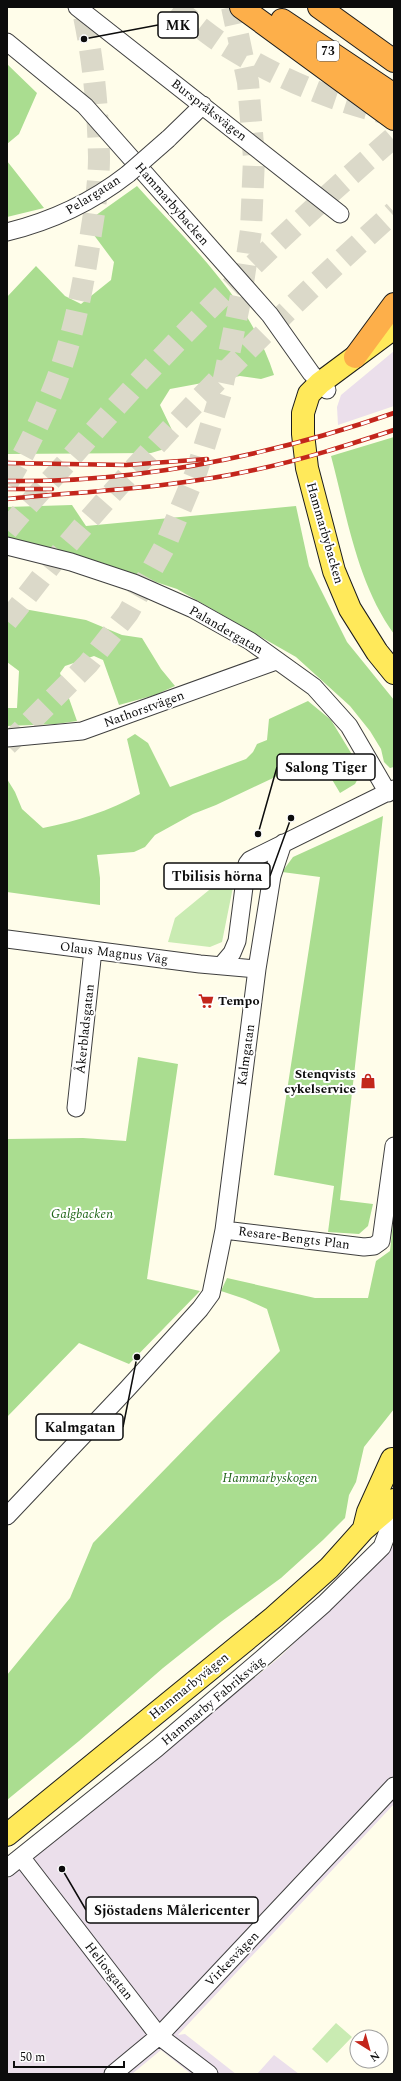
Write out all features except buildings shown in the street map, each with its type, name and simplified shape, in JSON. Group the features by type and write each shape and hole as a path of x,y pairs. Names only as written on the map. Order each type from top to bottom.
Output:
{"highway":[{"path":"241,7 394,119"},
{"name":"73","path":"262,7 394,95"},
{"name":"73","path":"319,7 394,61"},
{"path":"355,357 394,304"}],"main road":[{"path":"323,386 355,357 394,328"},
{"path":"323,386 348,372 394,339"},
{"name":"Hammarbybacken","path":"323,386 315,420 317,465 345,568 362,604 394,652"},
{"name":"Hammarbybacken","path":"323,386 310,394 303,413 303,434 307,468 334,571 363,631 394,673"},
{"name":"Hammarbyvägen","path":"364,1529 368,1512 393,1457"},
{"name":"Hammarbyvägen","path":"7,1836 274,1617 329,1568 364,1529 389,1506"}],"street":[{"name":"Burspråksvägen","path":"77,7 340,214"},
{"name":"Hammarbybacken","path":"7,42 85,106 270,315 323,386"},
{"name":"Pelargatan","path":"7,232 32,226 77,208 111,187 168,139 203,105"},
{"name":"Palandergatan","path":"7,546 71,562 134,583 193,609 250,641 314,687 349,726 392,792"},
{"name":"Nathorstvägen","path":"7,738 82,731 276,661"},
{"path":"221,966 232,953 236,941 247,864 250,860 284,842 392,792"},
{"path":"257,969 272,876 284,842"},
{"name":"Olaus Magnus Väg","path":"7,939 221,966 257,969"},
{"name":"Åkerbladsgatan","path":"76,1108 92,950"},
{"name":"Kalmgatan","path":"7,1516 200,1309 211,1294 224,1230 257,969"},
{"name":"Resare-Bengts Plan","path":"224,1230 364,1247 374,1246 381,1241 394,1146"},
{"name":"Hammarby Fabriksväg","path":"7,1868 157,1748 265,1656 332,1596 382,1547 388,1531 389,1506"},
{"name":"Virkesvägen","path":"113,2074 160,2036 394,1786"},
{"name":"Heliosgatan","path":"21,1856 160,2036 209,2074"}],"shaded area":[{"path":"394,351 394,406 338,425 337,407 341,395"},
{"path":"394,1545 394,1804 178,2035 185,2034 236,2074 191,2074 161,2050 132,2074 7,2074 7,1879 280,1657"},
{"path":"274,2055 299,2074 257,2074"}],"green space":[{"path":"7,64 37,93 19,134 7,144"},
{"path":"7,161 44,208 7,217"},
{"path":"137,186 197,251 234,297 250,322 263,347 274,375 261,379 240,376 170,389 160,405 172,430 168,448 151,453 7,454 7,297 36,266 65,296 81,304 111,280 114,262 85,223"},
{"path":"394,437 394,634 381,614 362,571 348,525 331,456"},
{"path":"72,505 86,526 296,506 309,566 347,642 394,700 394,767 390,768 384,762 381,749 370,731 350,706 296,657 177,589 59,550 7,539 7,507"},
{"path":"7,606 86,620 122,635 142,638 161,669 175,686 155,695 119,705 103,660 94,656 65,666 60,673 77,721 56,724 7,726 7,708 17,708 19,671 7,662"},
{"path":"308,701 331,720 362,771 355,784 340,793 327,771 288,771 216,805 193,814 155,835 145,847 134,852 97,855 100,878 100,905 7,892 7,779 15,792 22,809 43,828 68,822 93,815 140,794 127,739 135,734 148,743 170,787 246,759 253,752 257,744 267,740 269,719"},
{"path":"383,816 340,1200 373,1204 368,1226 359,1234 328,1232 334,1186 274,1175 320,877 282,872 293,857"},
{"path":"231,872 236,872 222,942 210,947 168,942 175,918"},
{"name":"Galgbacken","path":"138,1057 178,1064 147,1279 200,1291 129,1364 79,1343 7,1417 7,1139 83,1138 126,1141"},
{"name":"Hammarbyskogen","path":"394,1214 394,1409 364,1447 356,1482 349,1495 345,1518 281,1578 222,1621 163,1668 79,1741 7,1800 7,1675 70,1598 93,1543 280,1351 267,1309 245,1299 221,1291 227,1278 315,1298 368,1298 376,1261 390,1251"},
{"path":"336,2023 349,2034 349,2040 327,2063 312,2049"}],"tunnel":[{"path":"7,484 35,430 58,377 71,337 88,254 96,195 99,157 94,82 82,7"},
{"path":"174,7 223,44 283,77 345,102 389,114"},
{"path":"7,745 88,664 128,613 165,546 197,470 221,393 241,296 251,230 254,158 248,82 232,7"},
{"path":"7,530 112,411 228,289 310,212 394,137"},
{"path":"7,621 73,538 149,452 268,329 394,212"}],"railway":[{"path":"7,481 106,477 154,472 203,464 299,442 394,413"},
{"path":"7,499 162,485 223,476 307,457 394,430"},
{"path":"7,463 126,465 207,459"},
{"path":"7,489 52,489"}],"place":[{"name":"MK","path":"84,39"},
{"name":"Tbilisis hörna","path":"291,818"},
{"name":"Salong Tiger","path":"258,834"},
{"name":"Tempo","path":"206,1001"},
{"name":"Stenqvists cykelservice","path":"368,1081"},
{"name":"Kalmgatan","path":"137,1357"},
{"name":"Sjöstadens Målericenter","path":"62,1869"}]}
